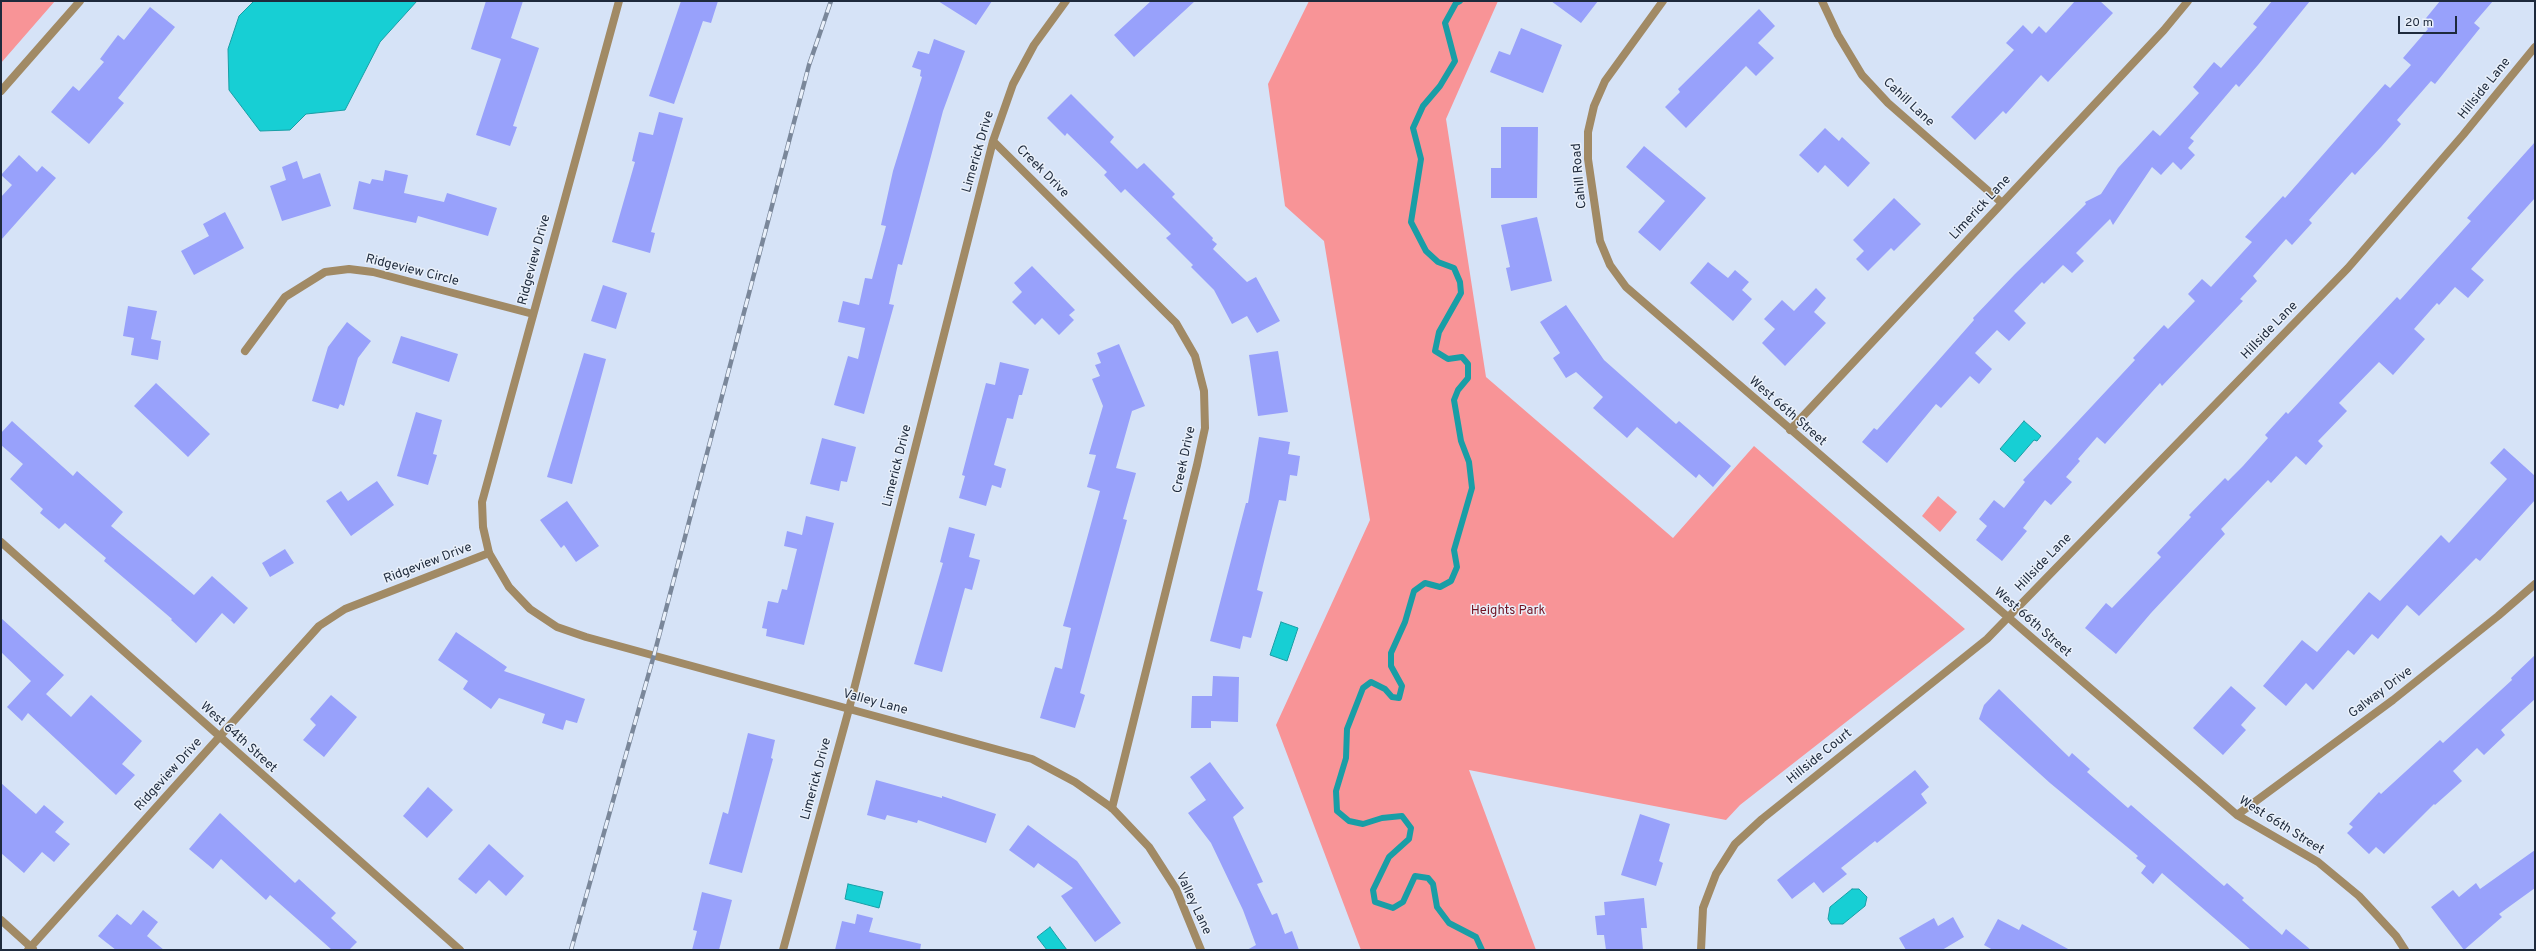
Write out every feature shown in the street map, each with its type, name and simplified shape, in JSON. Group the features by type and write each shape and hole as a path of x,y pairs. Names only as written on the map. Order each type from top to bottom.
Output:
{"street":[{"path":"1,91 80,1"},
{"name":"Ridgeview Drive","path":"31,949 319,626 345,609 489,553 483,527 482,502 619,1"},
{"name":"Limerick Drive","path":"783,950 849,708 993,142 1013,84 1034,46 1066,1"},
{"name":"Cahill Road","path":"1647,307 1626,287 1610,265 1600,241 1588,159 1588,132 1594,106 1604,81 1663,1"},
{"name":"Cahill Lane","path":"1822,1 1838,35 1862,75 1888,102 2002,203"},
{"name":"Limerick Lane","path":"1790,430 2164,30 2188,1"},
{"name":"Hillside Lane","path":"2008,618 2348,268 2463,135 2535,47"},
{"name":"Creek Drive","path":"993,142 1176,323 1195,356 1204,391 1205,428 1197,465 1112,808"},
{"name":"Ridgeview Circle","path":"245,351 285,297 325,272 349,269 373,272 533,314"},
{"name":"West 66th Street","path":"1647,307 2237,814 2318,862 2359,896 2396,936 2405,950"},
{"name":"West 64th Street","path":"1,542 460,950"},
{"name":"Valley Lane","path":"489,553 509,587 530,609 557,627 586,637 1032,759 1075,782 1112,808 1149,847 1176,889 1201,950"},
{"name":"Galway Drive","path":"2237,814 2393,700 2498,616 2535,584"},
{"name":"Hillside Court","path":"1701,950 1703,908 1716,874 1735,844 1762,819 1987,639 2008,618"},
{"path":"1,920 31,949"}],"green space":[{"path":"1,1 55,1 1,63"},
{"name":"Heights Park","path":"1309,1 1498,1 1446,119 1486,377 1673,538 1754,446 1965,629 1740,805 1726,820 1469,770 1536,950 1361,950 1276,725 1370,520 1324,241 1285,206 1268,84"},
{"path":"1938,496 1957,512 1940,532 1922,516"}],"shaded area":[{"path":"254,1 417,1 380,42 345,110 306,114 290,130 260,131 229,90 228,49 239,16"},
{"path":"2024,421 2041,436 2037,441 2034,440 2015,462 2000,449"},
{"path":"1281,622 1298,628 1287,661 1270,655"},
{"path":"848,884 883,892 879,908 845,899"},
{"path":"1852,889 1859,889 1867,897 1865,906 1843,924 1831,924 1828,919 1830,907"},
{"path":"1050,927 1067,950 1047,950 1037,937"}],"building":[{"path":"486,1 523,1 511,38 539,48 513,126 517,127 510,146 476,135 501,59 471,49"},
{"path":"681,1 718,1 711,23 703,21 674,104 649,96"},
{"path":"938,1 992,1 976,25"},
{"path":"1151,1 1195,1 1134,57 1114,35"},
{"path":"1551,1 1598,1 1581,23"},
{"path":"2075,1 2100,1 2113,13 2048,82 2041,75 2006,114 2003,111 1975,140 1951,117 2014,50 2006,43 2023,25 2032,34 2039,26 2046,33"},
{"path":"2272,1 2310,1 2239,87 2236,84 2190,138 2194,141 2188,148 2195,155 2181,170 2173,162 2161,175 2152,167 2113,225 2110,219 2076,253 2084,261 2072,273 2063,265 2044,284 2042,282 2014,311 2026,323 2009,341 1997,330 1975,353 1992,369 1979,384 1970,376 1941,408 1936,404 1887,463 1862,442 1874,428 1877,430 1974,320 1973,318 2015,274 2086,204 2085,202 2101,194 2118,168 2153,130 2160,136 2199,93 2193,87 2214,62 2221,68 2257,27 2253,24"},
{"path":"2440,1 2493,1 2474,23 2480,28 2435,84 2431,81 2397,120 2401,124 2381,147 2355,175 2352,172 2309,220 2312,223 2292,245 2286,239 2253,276 2257,281 2240,299 2243,301 2162,386 2160,383 2105,444 2097,437 2078,459 2080,461 2066,477 2072,482 2051,505 2045,500 2023,528 2027,531 2002,561 1976,540 1987,526 1979,519 1994,500 2004,508 2025,482 2023,480 2135,360 2133,358 2164,325 2168,329 2195,301 2188,294 2202,279 2211,287 2252,242 2245,237 2283,196 2285,198 2385,84 2390,88 2411,65 2403,58 2428,29 2422,23"},
{"path":"150,7 175,27 118,98 124,103 89,144 51,112 73,86 79,91 104,62 100,59 118,35 124,40"},
{"path":"1759,9 1775,26 1758,43 1774,58 1756,76 1746,66 1686,128 1665,107 1680,92 1678,89"},
{"path":"1521,28 1562,45 1543,93 1490,72 1499,51 1510,55"},
{"path":"934,39 965,51 943,111 902,265 898,264 889,304 894,305 864,414 834,405 848,356 858,359 865,328 838,322 843,301 859,305 865,278 872,279 886,226 881,225 893,171 922,77 920,76 921,70 912,67 918,51 929,54"},
{"path":"1071,94 1114,137 1110,142 1137,169 1144,163 1175,194 1172,197 1213,238 1212,240 1217,244 1213,249 1247,282 1256,277 1280,321 1257,333 1247,316 1232,324 1214,290 1191,267 1193,265 1166,238 1171,234 1125,189 1121,193 1104,175 1107,172 1067,133 1065,136 1047,118"},
{"path":"659,112 683,118 651,232 655,233 650,253 612,242 635,162 632,161 639,132 653,135"},
{"path":"1501,127 1538,127 1537,198 1491,198 1491,168 1501,168"},
{"path":"1825,128 1839,141 1842,137 1870,163 1848,187 1825,165 1818,173 1799,155"},
{"path":"2535,142 2535,198 2471,269 2484,280 2468,298 2455,287 2439,305 2437,303 2414,329 2425,339 2393,375 2379,362 2339,403 2347,411 2318,441 2323,446 2306,465 2296,456 2271,483 2268,480 2221,529 2225,534 2151,613 2116,654 2085,628 2106,603 2112,608 2161,557 2157,553 2191,517 2189,515 2225,478 2228,481 2243,466 2268,438 2265,435 2286,412 2288,414 2397,297 2400,300 2471,221 2467,218"},
{"path":"1644,146 1706,198 1660,251 1638,232 1665,201 1626,167"},
{"path":"19,155 37,172 42,166 56,178 1,240 1,197 12,185 1,175"},
{"path":"297,161 303,179 320,173 331,206 282,221 270,186 286,180 282,167"},
{"path":"385,170 408,175 404,193 444,202 447,193 497,208 488,236 418,216 416,223 353,209 359,181 370,184 372,179 383,181"},
{"path":"1894,198 1921,224 1894,251 1891,248 1868,271 1856,259 1864,251 1853,240"},
{"path":"225,212 244,248 194,275 181,251 209,236 203,224"},
{"path":"1537,217 1552,281 1511,291 1506,268 1510,267 1501,225"},
{"path":"1708,262 1728,278 1735,270 1749,282 1742,290 1752,299 1733,321 1690,283"},
{"path":"1032,266 1075,310 1069,315 1074,320 1059,335 1042,318 1035,325 1012,302 1022,292 1014,283"},
{"path":"603,285 627,293 616,329 591,321"},
{"path":"1816,288 1826,298 1814,312 1826,323 1785,366 1762,343 1775,329 1764,319 1782,300 1794,311"},
{"path":"1566,305 1604,360 1676,424 1679,421 1731,466 1713,487 1699,474 1696,478 1637,427 1627,438 1593,408 1603,397 1576,372 1566,378 1553,358 1560,353 1540,322"},
{"path":"128,306 157,311 151,339 161,341 158,360 131,355 134,338 123,336"},
{"path":"347,322 371,341 358,358 344,406 340,404 338,409 312,401 328,347"},
{"path":"401,336 458,354 449,382 392,363"},
{"path":"1119,344 1145,406 1132,411 1116,468 1136,473 1123,519 1127,520 1080,693 1085,695 1075,728 1040,718 1055,667 1062,669 1071,628 1063,626 1100,491 1087,487 1096,455 1089,454 1103,406 1092,379 1100,376 1095,365 1101,363 1097,353"},
{"path":"1278,351 1288,412 1258,416 1249,355"},
{"path":"584,353 606,359 572,484 547,477"},
{"path":"1000,362 1029,369 1022,395 1019,395 1013,419 1007,418 994,465 1006,469 1001,488 992,485 986,506 959,498 965,476 962,475 986,383 995,385"},
{"path":"156,383 210,434 188,457 134,406"},
{"path":"416,412 442,420 433,454 437,455 428,485 397,476"},
{"path":"12,421 73,476 77,471 123,512 111,526 194,595 212,576 248,608 234,624 222,613 196,643 171,620 172,619 104,561 106,558 65,523 59,529 40,513 43,509 10,479 23,464 1,445 1,433"},
{"path":"1259,437 1290,442 1288,454 1300,456 1297,476 1290,475 1286,501 1279,500 1257,590 1263,592 1251,638 1243,636 1240,649 1210,641 1246,503 1248,503"},
{"path":"822,438 856,447 847,482 841,481 839,491 810,484"},
{"path":"2504,448 2535,476 2535,500 2480,561 2476,558 2419,616 2407,605 2378,639 2372,634 2354,655 2348,650 2313,690 2306,683 2286,706 2263,686 2302,640 2317,652 2369,592 2380,601 2441,535 2449,543 2507,479 2490,463"},
{"path":"377,481 394,505 351,536 326,501 341,491 348,501"},
{"path":"567,501 599,546 576,562 564,545 561,548 540,520"},
{"path":"806,516 834,523 804,645 766,636 767,629 762,628 768,601 778,603 782,589 787,590 797,549 784,546 787,531 802,535"},
{"path":"949,527 975,534 969,557 980,560 972,590 965,588 942,672 914,664 943,563 940,562"},
{"path":"285,549 294,563 270,577 262,563"},
{"path":"1,618 64,675 46,694 71,717 91,695 142,741 122,764 135,775 116,795 28,713 22,721 7,707 31,681 1,652"},
{"path":"456,632 507,667 504,671 585,699 577,723 566,720 563,730 542,723 545,714 499,698 491,709 463,689 468,681 438,660"},
{"path":"2535,655 2535,699 2501,730 2505,735 2484,755 2477,748 2453,771 2462,781 2435,805 2434,804 2384,854 2376,847 2369,854 2347,833 2353,827 2349,824 2379,792 2381,794 2440,740 2443,743 2512,680 2511,678"},
{"path":"1213,676 1239,677 1238,722 1211,721 1211,728 1191,728 1192,696 1212,696"},
{"path":"2231,686 2256,708 2241,725 2246,730 2223,755 2193,728"},
{"path":"1999,689 2069,757 2072,753 2090,769 2087,772 2128,808 2131,805 2224,886 2227,883 2244,898 2242,900 2282,935 2286,929 2311,950 2251,950 2162,873 2153,884 2141,873 2146,866 2136,858 2138,856 2050,783 1979,719 1984,705"},
{"path":"331,695 357,717 324,757 303,740 316,725 310,719"},
{"path":"748,733 775,740 771,758 773,759 742,873 709,864 723,812 728,814"},
{"path":"1210,762 1244,808 1233,817 1263,882 1257,884 1272,915 1277,913 1285,934 1292,931 1299,950 1247,950 1256,945 1243,910 1211,843 1188,813 1206,800 1190,777"},
{"path":"1915,770 1929,787 1921,794 1927,803 1877,843 1875,841 1841,868 1847,874 1823,893 1814,882 1792,899 1777,880"},
{"path":"876,780 942,798 942,796 996,814 986,843 918,820 917,823 887,815 885,820 867,815"},
{"path":"1,783 36,814 44,805 64,822 55,832 70,844 54,862 42,852 24,873 1,853"},
{"path":"428,787 453,810 427,838 403,816"},
{"path":"220,813 295,883 299,879 336,913 331,918 357,942 349,950 332,950 270,895 266,900 221,859 213,869 189,849"},
{"path":"1640,814 1670,824 1659,861 1663,863 1656,886 1621,875"},
{"path":"1028,825 1077,861 1121,923 1095,942 1061,896 1073,888 1038,863 1034,868 1009,850"},
{"path":"489,844 524,876 506,896 489,880 476,894 458,879"},
{"path":"2535,850 2535,888 2499,914 2502,917 2464,950 2431,907 2453,890 2459,897 2476,883 2480,889"},
{"path":"702,892 732,900 719,950 692,950 697,931 693,930"},
{"path":"1644,898 1647,928 1641,928 1643,950 1606,950 1604,935 1597,935 1595,916 1605,915 1604,902"},
{"path":"143,910 158,922 147,936 164,950 116,950 98,936 117,914 131,925"},
{"path":"857,914 873,918 869,932 921,944 920,950 835,950 842,921 855,924"},
{"path":"1953,917 1964,937 1942,950 1906,950 1899,938 1934,918 1938,926"},
{"path":"1998,919 2019,930 2022,924 2070,950 1993,950 1984,945"}],"waterway":[{"path":"1460,1 1456,3 1445,23 1455,61 1440,86 1423,106 1413,128 1421,159 1411,222 1426,251 1438,262 1454,268 1460,282 1461,293 1439,332 1435,351 1448,359 1462,357 1468,364 1468,378 1458,390 1454,400 1461,441 1469,462 1472,488 1454,550 1457,567 1451,581 1440,587 1425,583 1414,591 1405,622 1391,653 1391,666 1402,686 1399,698 1392,697 1385,689 1371,682 1363,688 1347,729 1346,758 1336,791 1337,811 1349,821 1363,824 1382,818 1402,816 1411,828 1409,839 1389,857 1373,890 1375,902 1393,908 1403,902 1415,876 1428,878 1433,884 1437,907 1449,923 1476,937 1482,950"}],"railway":[{"path":"571,950 654,655 809,65 831,1"}]}
